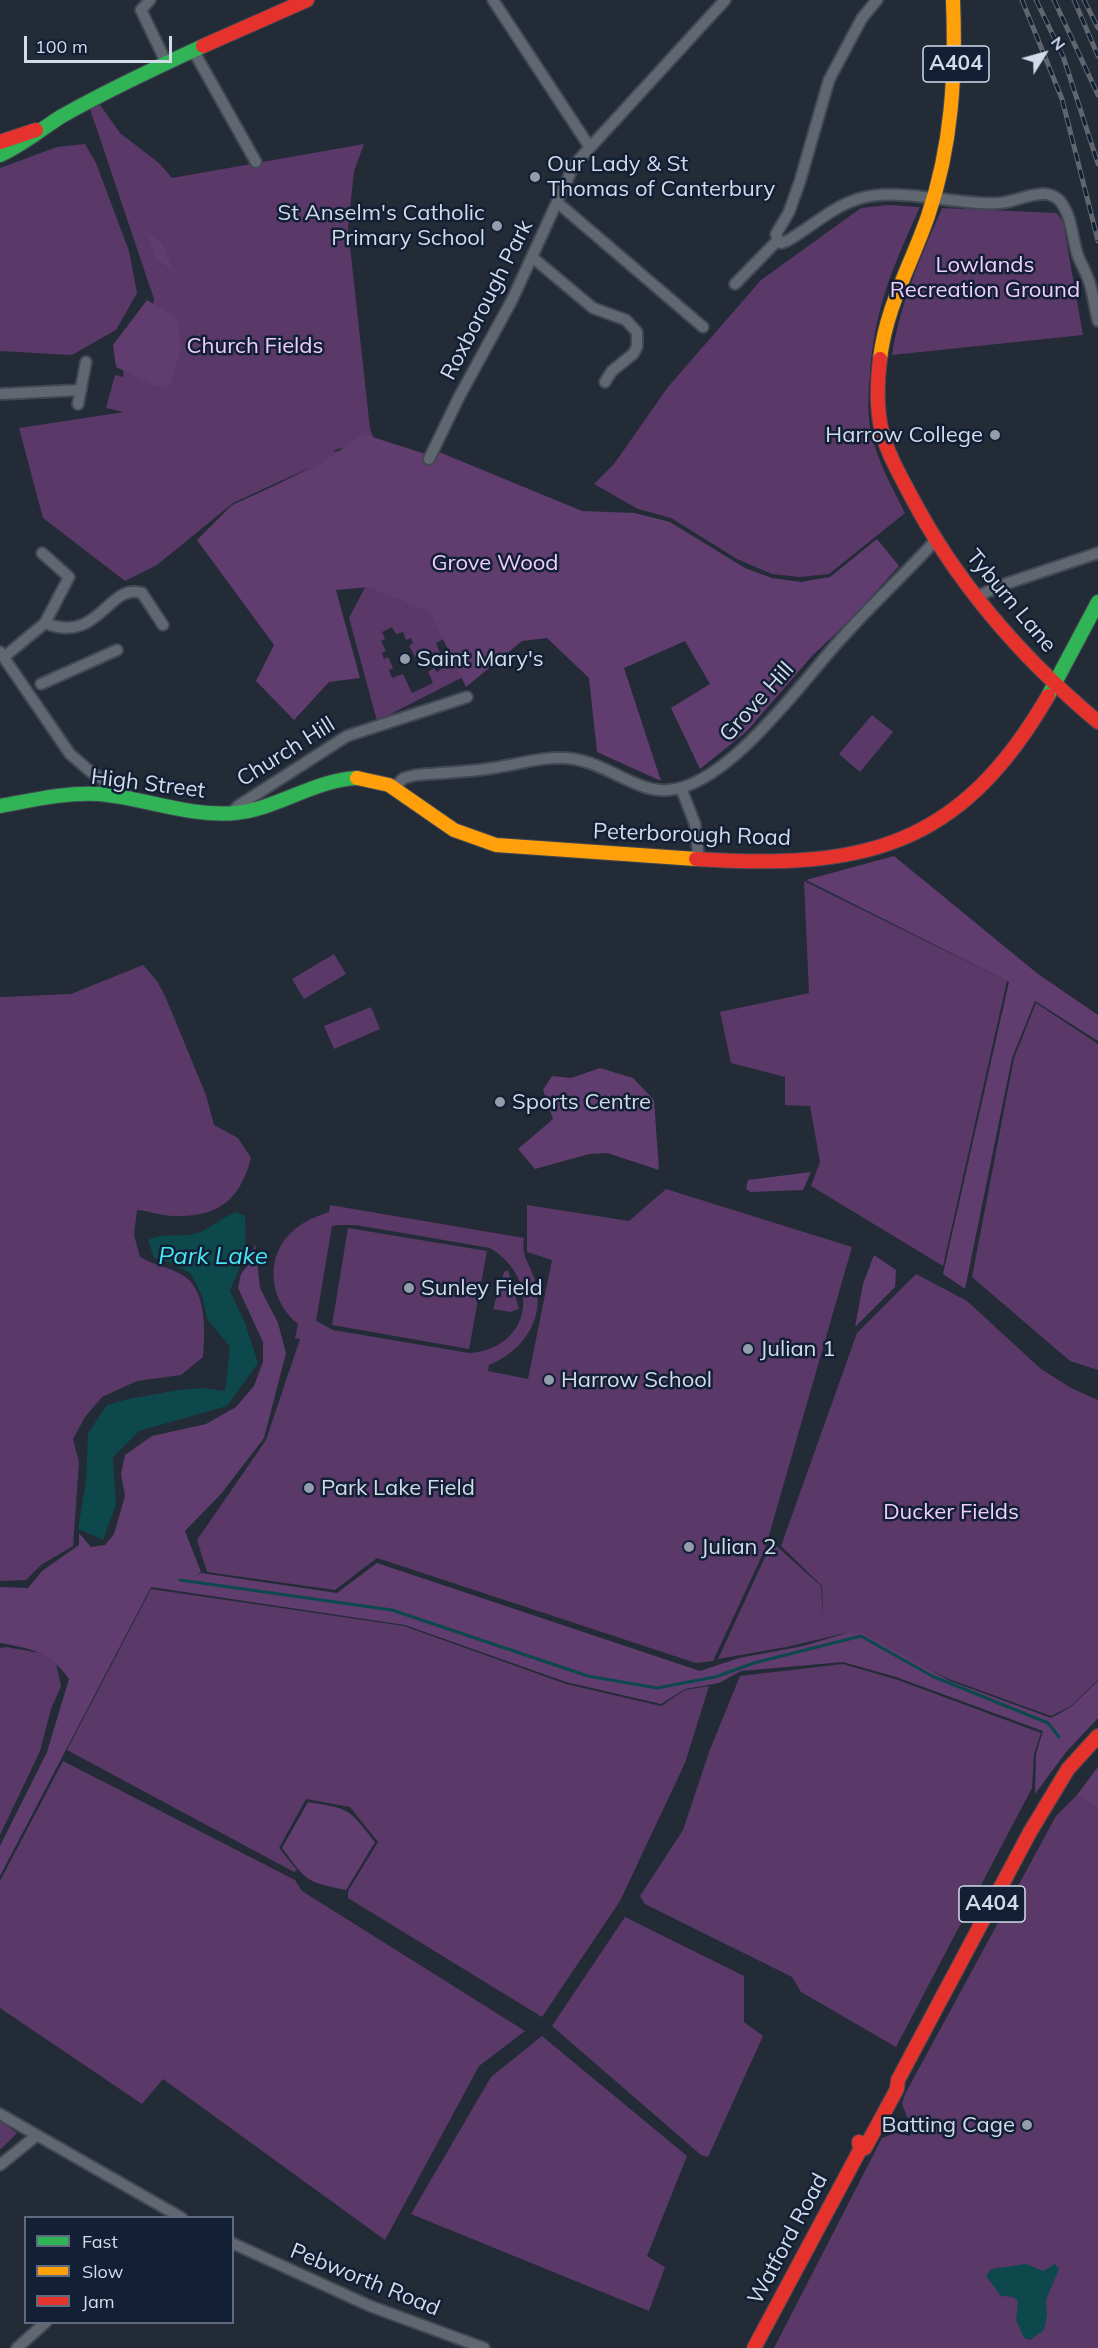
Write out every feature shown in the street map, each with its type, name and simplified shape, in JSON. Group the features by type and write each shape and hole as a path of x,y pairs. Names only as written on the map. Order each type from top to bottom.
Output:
{"main road":[{"path":"0,155 19,147 40,129 93,99 166,62 307,0"},
{"name":"A404","path":"934,541 889,452 882,430 879,397 885,326 933,198 949,138 956,92 953,0"},
{"path":"0,142 13,135 40,129"},
{"name":"Tyburn Lane","path":"934,541 1056,686"},
{"name":"Peterborough Road","path":"393,788 449,827 472,839 496,845 699,860 784,862 854,856 920,833 953,811 986,781 1056,686 1098,602"},
{"name":"A404","path":"1056,686 1098,722"},
{"name":"High Street","path":"0,806 56,797 94,795 186,812 233,812 252,810 352,779 370,779 393,788"},
{"name":"Watford Road","path":"754,2348 860,2150 865,2148 872,2136 897,2089 898,2080 1030,1832 1068,1769 1098,1736"}],"street":[{"path":"150,0 141,10 166,62"},
{"path":"493,0 589,146"},
{"name":"Roxborough Park","path":"429,459 532,257 574,165 725,0"},
{"path":"877,0 862,18 829,80 800,181 789,212 776,234 778,240 781,243 788,241 840,207 859,198 933,198 998,203 1026,199 1042,192 1051,195 1062,204 1078,256 1089,282 1098,321"},
{"path":"193,50 256,162"},
{"path":"558,203 703,327"},
{"path":"735,284 778,240"},
{"path":"532,257 593,308 626,320 637,332 638,347 612,371 605,382"},
{"path":"78,404 86,362"},
{"path":"0,394 81,390"},
{"name":"Grove Hill","path":"393,788 404,778 416,775 494,768 557,758 594,763 649,788 667,791 681,788 732,760 757,736 841,639 934,541"},
{"path":"42,553 69,577 45,623 2,654 34,687 80,764 133,801"},
{"path":"978,596 1005,584 1098,554"},
{"path":"45,623 62,629 81,627 119,598 138,592 148,600 163,625"},
{"path":"34,687 117,650"},
{"name":"Church Hill","path":"233,812 238,806 347,736 467,698"},
{"path":"681,788 695,824 699,860"},
{"path":"0,2114 174,2216"},
{"path":"0,2165 36,2136"},
{"name":"Pebworth Road","path":"234,2244 370,2306 484,2348"},
{"path":"17,2348 44,2324"}],"green space":[{"name":"Church Fields","path":"98,102 120,133 159,163 172,178 364,144 354,171 348,228 370,429 376,443 337,449 333,452 379,445 251,498 311,467 233,503 157,565 125,581 43,518 19,428 124,412 106,408 115,375 123,377 128,357 152,309 154,299 89,106"},
{"path":"85,144 96,163 129,251 137,293 116,330 72,355 0,351 0,168 57,147"},
{"path":"889,205 920,207 894,268 881,307 872,349 869,389 872,437 878,457 905,513 829,574 800,577 772,574 737,559 671,518 638,509 594,484 614,464 668,387 761,280 861,208"},
{"name":"Lowlands Recreation Ground","path":"942,208 1057,213 1063,222 1083,335 892,355 906,299"},
{"path":"146,232 162,243 174,272 156,258"},
{"path":"147,300 177,318 181,350 169,388 154,385 116,367 113,345"},
{"name":"Grove Wood","path":"363,434 435,457 439,452 582,511 635,513 670,522 745,568 772,578 801,582 830,577 877,539 899,566 853,617 812,656 746,732 700,769 671,708 710,684 685,641 624,668 661,781 597,752 589,678 547,638 522,641 466,687 430,612 369,587 336,590 360,678 329,682 294,720 256,681 274,645 197,540 232,505 318,466"},
{"path":"371,576 432,611 463,677 377,721 349,618","holes":["392,627 396,634 403,632 406,640 411,638 413,643 409,646 415,657 419,656 423,664 430,660 429,655 435,652 438,657 441,655 436,643 444,639 455,661 443,667 441,664 438,665 440,670 437,672 434,668 428,672 433,683 412,693 403,674 392,678 389,670 393,668 388,657 384,659 382,653 386,651 381,641 385,639 382,632"]},
{"path":"872,715 893,732 860,772 839,754"},
{"path":"894,856 1038,974 1098,1015 1098,1041 1035,1001 1012,1058 965,1289 943,1274 1009,982 806,880"},
{"path":"804,881 1007,981 943,1266 811,1186 820,1162 810,1106 785,1105 785,1077 731,1063 720,1012 809,993"},
{"path":"334,954 346,974 304,999 292,979"},
{"path":"143,965 157,981 165,996 206,1095 214,1125 238,1138 251,1158 241,1185 234,1195 215,1209 190,1216 165,1215 137,1210 134,1235 140,1257 183,1275 199,1296 203,1316 203,1357 181,1375 137,1381 102,1397 85,1417 73,1439 79,1462 73,1546 41,1565 26,1580 0,1581 0,997 71,994"},
{"path":"1036,1003 1098,1044 1098,1370 1070,1361 972,1277 1014,1058"},
{"path":"371,1007 380,1029 334,1049 324,1026"},
{"path":"600,1068 633,1078 654,1100 659,1170 607,1153 589,1154 535,1169 518,1149 553,1119 543,1090 552,1076 571,1078"},
{"path":"811,1172 803,1190 751,1192 746,1189 748,1180"},
{"path":"666,1189 852,1247 765,1549 713,1661 696,1663 377,1558 335,1590 207,1572 197,1540 266,1440 300,1339 295,1338 298,1324 281,1303 274,1277 274,1264 278,1251 295,1229 329,1212 330,1205 524,1238 525,1256 538,1295 534,1321 521,1342 501,1359 489,1365 488,1371 528,1379 552,1260 527,1252 527,1205 629,1221","holes":["356,1225 490,1248 507,1261 518,1277 523,1294 523,1311 517,1326 506,1339 490,1349 469,1353 333,1330 316,1321 332,1226"]},
{"name":"Sunley Field","path":"348,1228 487,1251 469,1349 332,1325"},
{"path":"255,1243 260,1288 278,1323 286,1353 264,1438 221,1494 185,1531 201,1572 193,1578 201,1573 337,1593 377,1563 700,1671 739,1658 803,1646 847,1633 863,1633 950,1681 1051,1718 1071,1707 1098,1681 1098,1718 1066,1752 1035,1794 1036,1754 1043,1731 896,1677 843,1662 741,1671 719,1683 685,1689 661,1704 566,1682 405,1625 151,1587 0,1876 0,1846 47,1752 69,1679 47,1657 21,1647 0,1643 0,1587 28,1588 42,1571 79,1545 79,1533 91,1547 105,1545 114,1534 125,1496 121,1474 125,1455 152,1436 206,1424 236,1407 254,1386 263,1362 263,1342 238,1288 241,1274 252,1260"},
{"path":"874,1255 896,1270 895,1287 855,1327 863,1284"},
{"path":"508,1270 519,1309 510,1312 493,1309 504,1272"},
{"name":"Ducker Fields","path":"916,1274 967,1301 1041,1369 1071,1388 1098,1400 1098,1680 1071,1706 1051,1716 949,1679 899,1655 863,1633 846,1633 718,1659 772,1542 821,1586 823,1620 822,1586 781,1546 857,1333"},
{"path":"151,1589 404,1626 566,1684 661,1706 685,1690 709,1686 685,1763 620,1901 542,2017 348,1898 348,1891 378,1842 350,1807 306,1799 279,1848 297,1870 294,1872 67,1750"},
{"path":"0,1648 40,1653 56,1663 61,1686 51,1709 40,1751 0,1835"},
{"path":"843,1664 898,1680 1041,1733 1034,1754 1032,1788 896,2047 801,1992 792,1977 645,1904 640,1896 683,1830 709,1752 740,1676"},
{"path":"63,1761 295,1880 302,1891 525,2031 479,2066 385,2240 163,2079 142,2104 0,2008 0,1881"},
{"path":"1098,1767 1098,1808 1076,1796"},
{"path":"1076,1796 1098,1808 1098,2348 774,2348 882,2138 895,2133 910,2136 915,2124 907,2117 902,2104 905,2094 1056,1816"},
{"path":"308,1802 333,1806 348,1812 375,1842 346,1890 314,1882 297,1868 282,1848"},
{"path":"625,1917 744,1976 744,2022 763,2036 708,2157 701,2155 552,2026"},
{"path":"542,2036 687,2156 647,2256 665,2267 649,2311 411,2214 491,2077"},
{"path":"0,2121 17,2133 0,2150"}],"water":[{"name":"Park Lake","path":"236,1212 245,1216 246,1252 230,1291 245,1323 258,1363 227,1406 139,1431 113,1457 116,1504 103,1540 78,1529 86,1482 88,1433 107,1405 179,1390 203,1388 225,1391 230,1347 207,1319 202,1296 191,1274 172,1263 154,1258 148,1240 160,1236 199,1233"},
{"path":"1026,2264 1043,2271 1055,2264 1059,2269 1046,2300 1047,2315 1044,2330 1030,2340 1024,2338 1016,2320 1018,2301 1013,2297 1001,2296 986,2276 991,2269"}],"waterway":[{"path":"180,1580 392,1610 588,1676 657,1688 715,1677 754,1663 861,1636 932,1676 1048,1723 1059,1737"}],"railway":[{"path":"1022,0 1062,99 1098,241"},
{"path":"1036,0 1063,56 1098,164"},
{"path":"1054,0 1098,95"},
{"path":"1074,0 1098,56"},
{"path":"1084,0 1098,28"}],"traffic: fast":[{"path":"0,155 79,106 203,46"},
{"path":"1048,696 1098,602"},
{"path":"0,806 62,795 99,794 183,810 235,813 266,806 326,784 357,778"}],"traffic: slow":[{"path":"880,359 888,322 928,216 942,163 953,82 953,0"},
{"path":"357,778 389,785 454,830 496,845 696,859"}],"traffic: jam":[{"path":"203,46 307,0"},
{"path":"0,142 36,130"},
{"path":"880,359 878,396 882,432 895,466 930,530 950,561 994,619 1044,673 1098,722"},
{"path":"696,859 809,860 858,852 902,839 942,817 979,787 1014,747 1048,696"},
{"path":"860,2150 865,2148 897,2089 898,2080 1030,1832 1068,1769 1098,1736"},
{"path":"754,2348 860,2150 859,2142"}],"place":[{"name":"Our Lady & St Thomas of Canterbury","path":"535,177"},
{"name":"St Anselm's Catholic Primary School","path":"497,226"},
{"name":"Harrow College","path":"995,435"},
{"name":"Saint Mary's","path":"405,659"},
{"name":"Sports Centre","path":"500,1102"},
{"name":"Sunley Field","path":"409,1288"},
{"name":"Julian 1","path":"748,1349"},
{"name":"Harrow School","path":"549,1380"},
{"name":"Park Lake Field","path":"309,1488"},
{"name":"Julian 2","path":"689,1547"},
{"name":"Batting Cage","path":"1027,2125"}]}
